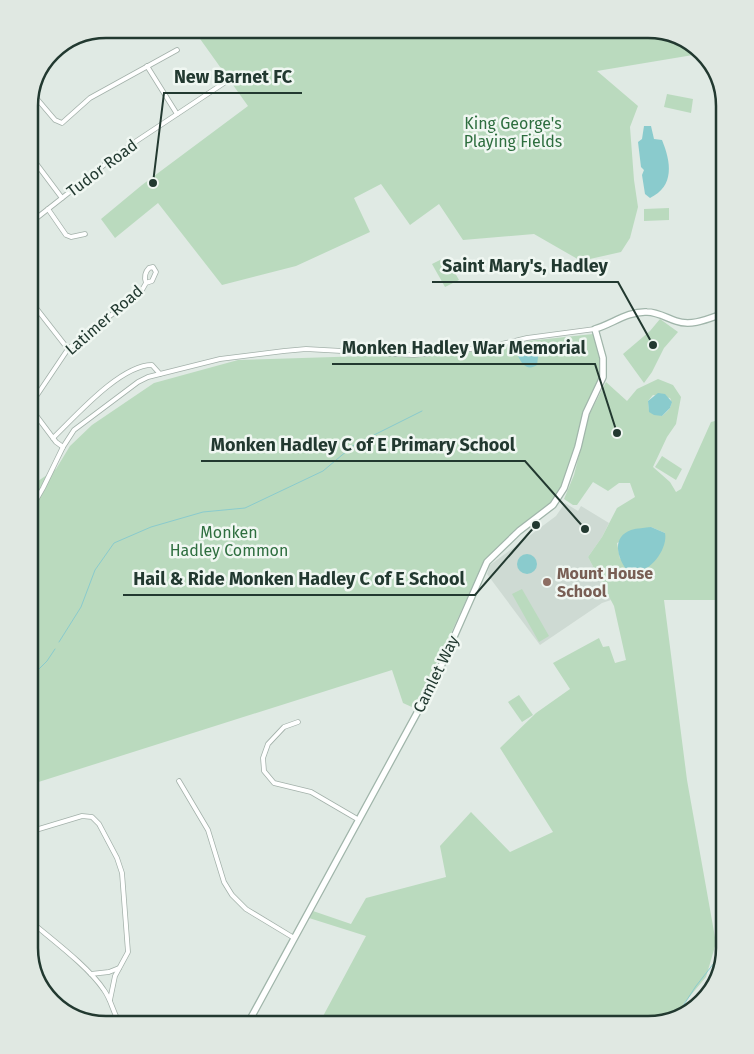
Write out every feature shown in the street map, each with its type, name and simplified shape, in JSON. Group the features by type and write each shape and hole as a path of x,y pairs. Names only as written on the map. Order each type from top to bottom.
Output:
{"street":[{"path":"38,100 55,120 62,123 90,98 177,50"},
{"path":"148,66 178,114"},
{"name":"Tudor Road","path":"38,217 123,150 227,81"},
{"path":"38,166 62,198"},
{"path":"48,209 66,235 71,237 85,234"},
{"path":"69,243 71,237"},
{"name":"Latimer Road","path":"38,394 68,349 134,297 142,290 146,282"},
{"path":"38,311 68,349"},
{"path":"38,497 63,447 74,430 138,382 160,374 220,359 306,349 414,355 489,348 527,338 595,329 623,317 641,312 659,314 682,323 691,323 716,316"},
{"name":"Camlet Way","path":"252,1016 435,680 487,562 520,531 553,506 564,488 578,447 586,413 603,377 603,358 595,329"},
{"path":"53,438 97,394 126,375 144,365 152,365 160,374"},
{"path":"38,419 59,446 63,447"},
{"path":"298,722 284,727 268,744 263,758 264,772 274,783 311,792 358,820"},
{"path":"179,781 208,830 224,882 232,895 246,909 294,938"},
{"path":"38,829 82,816 92,817 100,824 117,858 122,873 128,952 113,984 110,1000"},
{"path":"38,928 91,974 104,989 117,1016"},
{"path":"91,974 109,972 120,968"}],"shaded area":[{"name":"Mount House School","path":"565,503 578,511 581,506 609,523 588,557 611,600 602,603 540,645 487,574 490,565 556,516"}],"green space":[{"name":"King George's Playing Fields","path":"199,37 653,38 670,41 693,54 597,71 638,106 630,127 638,207 630,238 621,252 581,261 534,234 463,240 439,204 410,225 381,184 354,198 370,232 296,266 222,285 158,203 115,238 101,219 142,185 248,106"},
{"path":"667,94 693,99 691,113 664,107"},
{"path":"669,208 669,220 644,221 644,209"},
{"path":"446,257 459,280 445,287 432,264"},
{"path":"660,319 678,332 664,348 644,383 623,354 650,331"},
{"name":"Monken Hadley Common","path":"593,334 600,354 602,374 562,486 549,506 516,531 484,561 414,708 403,703 392,670 38,782 38,481 56,469 70,446 92,425 154,383 238,360 398,355 419,357 492,350 528,341"},
{"path":"658,379 673,385 681,397 676,424 667,437 653,467 670,482 676,492 681,489 711,422 716,421 716,600 664,600 687,780 716,943 706,977 679,1009 657,1016 323,1016 366,936 309,918 313,911 351,924 366,898 446,877 440,846 471,812 510,852 553,832 500,748 536,713 570,689 553,663 599,638 603,647 609,646 615,663 626,660 614,606 588,557 602,537 617,508 635,497 630,483 619,483 608,491 593,482 577,505 573,505 564,499 574,475 589,415 606,382 627,401 637,389","holes":["653,395 670,398 671,406 662,416 649,411 648,401","651,527 665,533 620,559 617,543"]},
{"path":"662,456 682,469 676,480 655,467"},
{"path":"522,589 549,636 539,642 512,594"},
{"path":"519,695 533,715 522,722 508,702"}],"water":[{"path":"644,126 651,126 654,139 662,140 669,165 669,173 664,187 650,198 645,194 642,175 644,170 641,167 638,142 642,139"},
{"path":"526,347 538,357 537,365 534,367 526,366 518,356 520,349"},
{"path":"658,393 665,394 672,402 670,408 662,416 649,412 648,401"},
{"path":"651,527 665,533 662,551 654,562 644,569 639,571 626,569 620,558 618,547 621,537 631,530"},
{"path":"527,554 534,557 537,564 534,571 527,574 520,571 517,564 520,557"}],"waterway":[{"path":"59,642 81,607 95,570 114,543 151,527 203,512 245,508 323,471 354,445 422,411"},
{"path":"38,670 55,649"},
{"path":"682,1008 715,962"}],"place":[{"name":"New Barnet FC","path":"153,183"},
{"name":"Saint Mary's, Hadley","path":"653,345"},
{"name":"Monken Hadley War Memorial","path":"617,433"},
{"name":"Hail & Ride Monken Hadley C of E School","path":"536,525"},
{"name":"Monken Hadley C of E Primary School","path":"585,529"},
{"name":"Mount House School","path":"547,582"}]}
